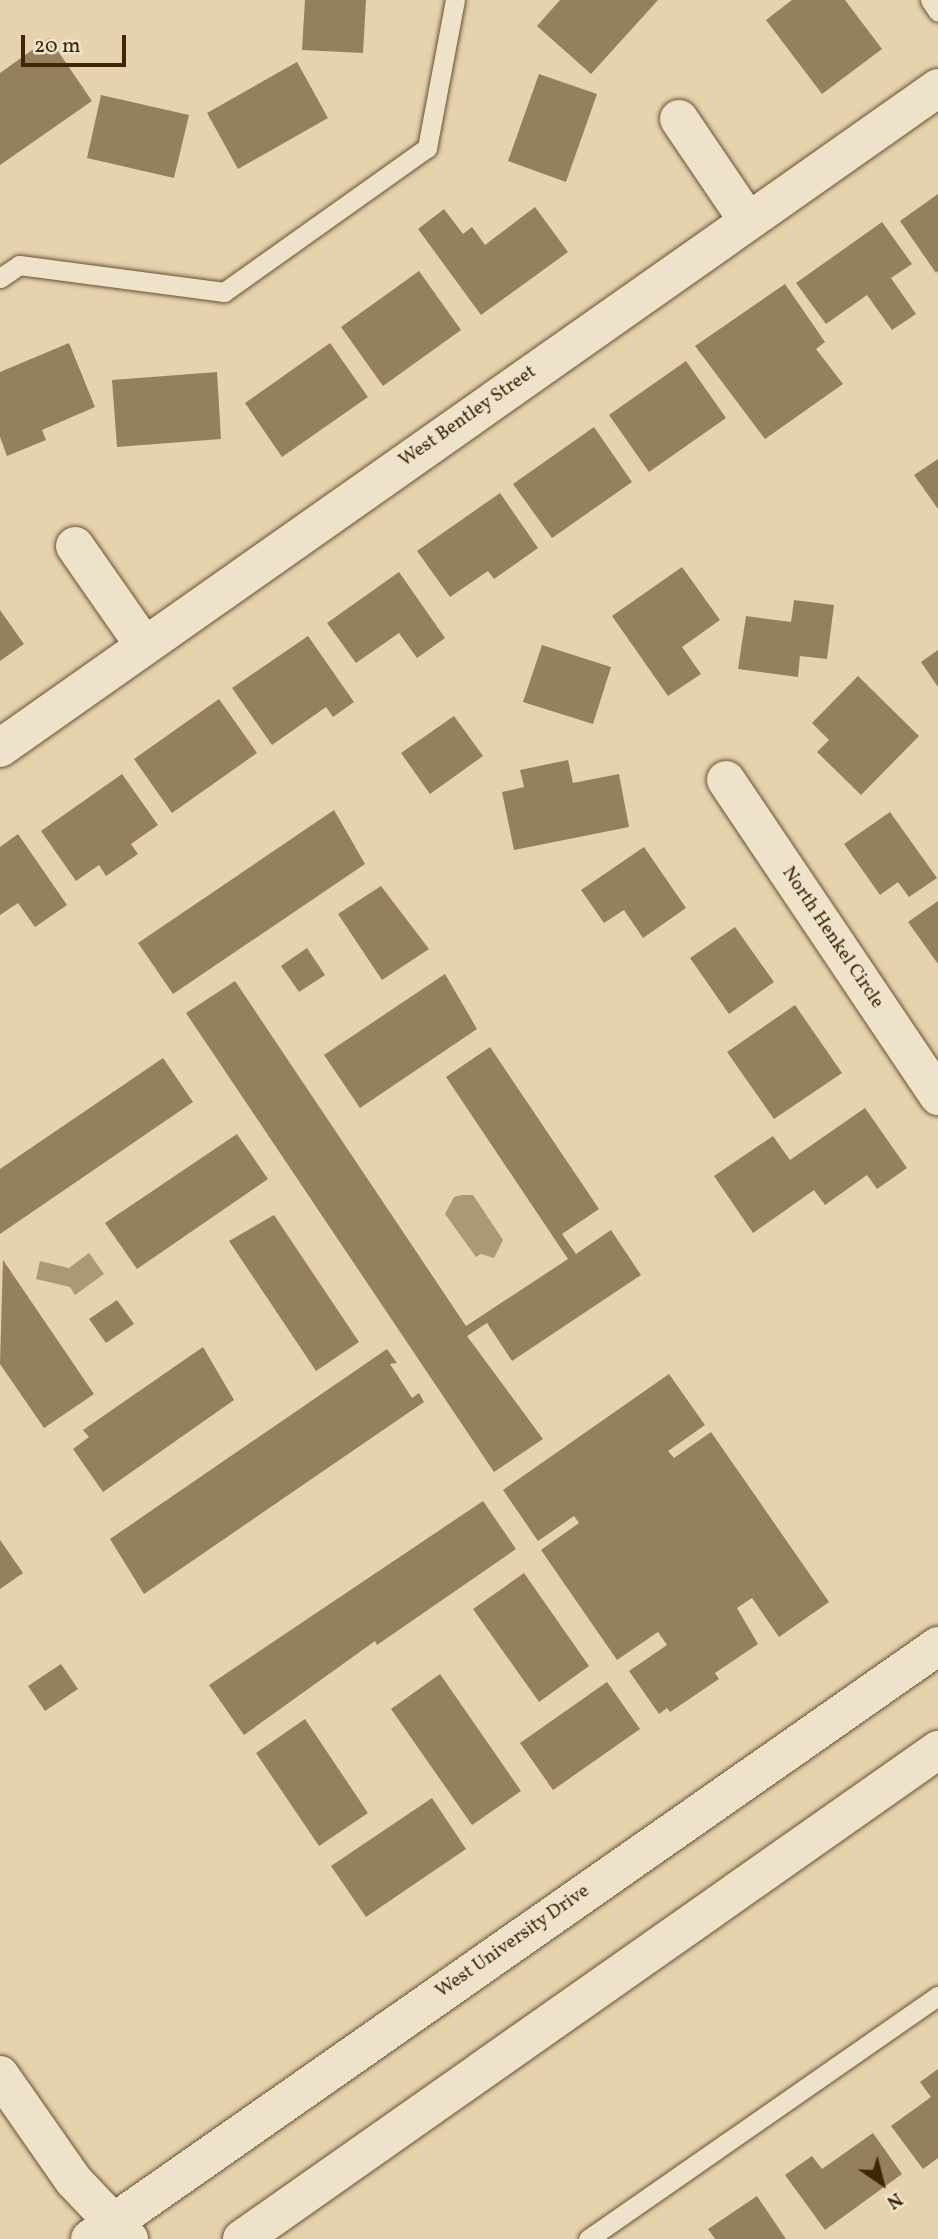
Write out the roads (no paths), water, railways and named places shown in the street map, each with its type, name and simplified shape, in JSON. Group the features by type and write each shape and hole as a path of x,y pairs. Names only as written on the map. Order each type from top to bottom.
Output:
{"street":[{"name":"West Bentley Street","path":"0,747 938,88"},
{"path":"679,119 748,220"},
{"path":"75,546 143,644"},
{"name":"North Henkel Circle","path":"726,780 938,1096"},
{"name":"West University Drive","path":"112,2233 938,1646"},
{"path":"242,2239 938,1750"},
{"path":"0,2075 112,2233"}],"lane":[{"path":"0,278 19,265 224,292 428,148 455,0"},
{"path":"930,0 938,12"},
{"path":"588,2239 938,1996"}]}
